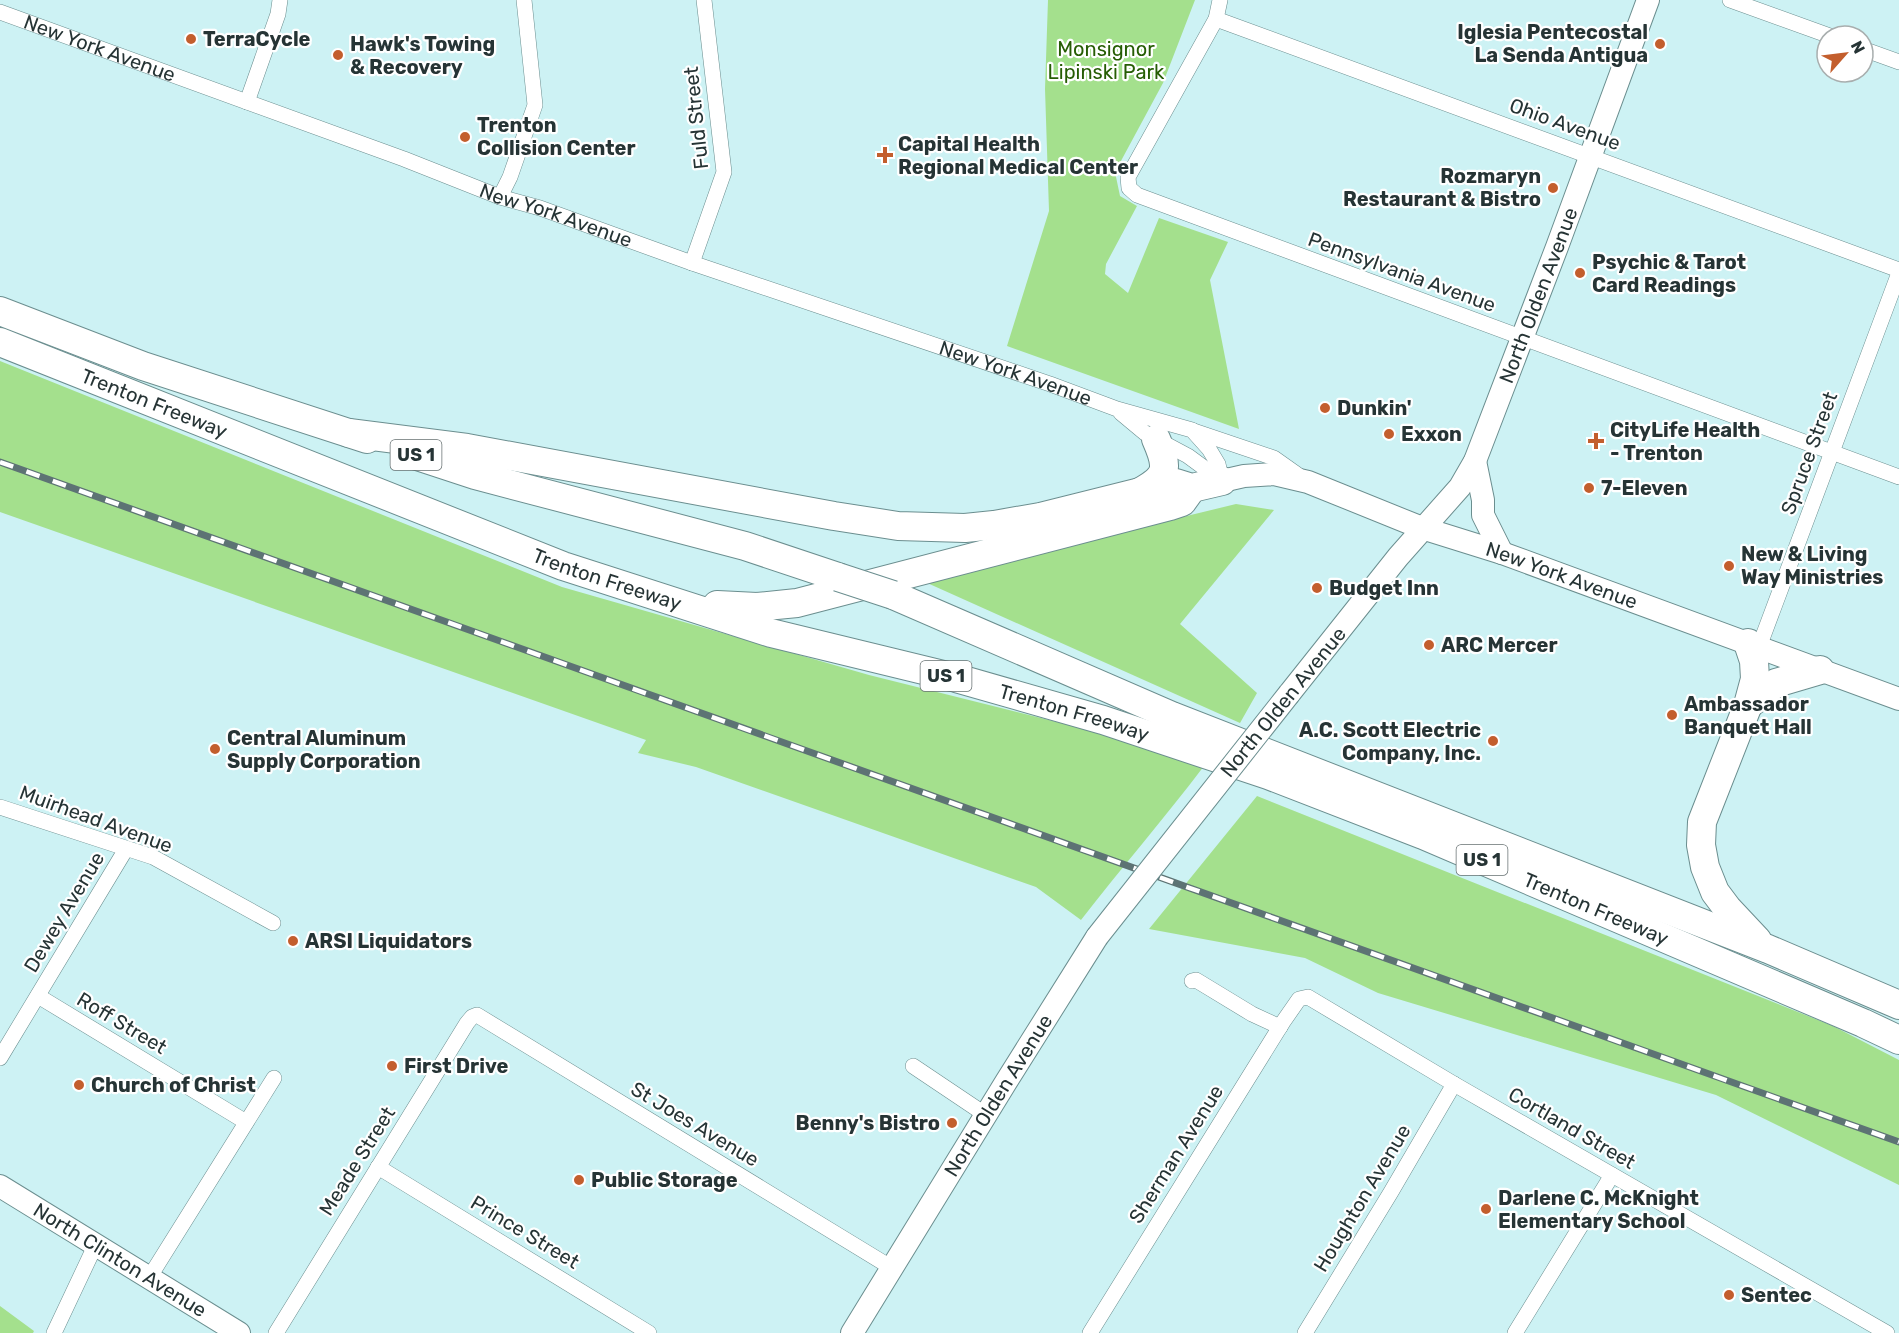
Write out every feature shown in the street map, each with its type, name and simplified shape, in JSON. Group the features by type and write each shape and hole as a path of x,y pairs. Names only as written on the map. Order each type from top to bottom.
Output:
{"highway":[{"name":"Trenton Freeway","path":"0,311 143,366 475,474 745,546 893,595 1172,716 1768,949 1899,1005"},
{"name":"Trenton Freeway","path":"0,342 563,566 771,633 956,678 1091,717 1268,775 1424,835 1863,1023 1899,1041"},
{"path":"349,432 467,448 898,526 965,528 991,526 1040,517 1176,483 1192,488 1222,481"},
{"path":"1140,492 1159,481 1162,473 1164,461 1156,440"},
{"path":"674,603 757,607 818,598 1170,506 1182,502 1192,488"},
{"path":"1754,645 1755,679 1748,705 1702,822 1701,845 1705,867 1715,892 1751,936 1768,949"},
{"path":"1748,705 1776,683 1820,670"}],"main road":[{"name":"North Olden Avenue","path":"852,1333 1097,937 1422,528 1460,488 1475,460 1648,0"},
{"path":"1475,460 1483,500 1483,515 1502,553"},
{"name":"New York Avenue","path":"1222,481 1245,476 1274,474 1308,482 1422,528 1502,553 1899,699"},
{"name":"North Clinton Avenue","path":"0,1186 239,1333"}],"street":[{"path":"247,102 278,14 280,0"},
{"path":"500,196 510,177 535,105 524,0"},
{"name":"Fuld Street","path":"692,263 724,172 704,0"},
{"path":"1216,19 1220,0"},
{"path":"1730,0 1815,31"},
{"name":"New York Avenue","path":"0,12 500,196 1117,409 1192,430 1274,458 1308,482"},
{"name":"Ohio Avenue","path":"1216,19 1899,272"},
{"name":"Pennsylvania Avenue","path":"1216,19 1128,177 1129,188 1137,195 1899,477"},
{"path":"1875,53 1899,62"},
{"name":"Spruce Street","path":"1754,645 1832,452 1899,272"},
{"name":"New York Avenue","path":"1117,409 1145,433 1188,456 1222,481"},
{"path":"1192,430 1209,449 1218,464 1222,481"},
{"name":"Muirhead Avenue","path":"0,807 153,857 273,923"},
{"name":"Dewey Avenue","path":"0,1058 126,849"},
{"path":"1191,981 1196,980 1252,1014 1280,1027"},
{"name":"Roff Street","path":"38,996 246,1122"},
{"name":"Cortland Street","path":"1299,999 1308,997 1314,1000 1454,1084 1887,1333"},
{"name":"Sherman Avenue","path":"1090,1333 1299,999"},
{"name":"Meade Street","path":"276,1333 467,1023 477,1015"},
{"name":"St Joes Avenue","path":"477,1015 892,1268"},
{"path":"913,1066 986,1115"},
{"path":"149,1278 274,1078"},
{"name":"Houghton Avenue","path":"1305,1333 1454,1084"},
{"name":"Prince Street","path":"378,1167 649,1333"},
{"path":"1521,1331 1612,1175"},
{"path":"54,1333 95,1246"}],"green space":[{"name":"Monsignor Lipinski Park","path":"1048,0 1195,0 1163,83 1115,172 1120,196 1137,206 1106,264 1105,274 1128,293 1159,218 1228,242 1210,280 1239,429 1007,346 1049,211 1045,89"},
{"path":"0,361 562,587 869,675 1117,737 1204,766 1081,920 1036,887 696,767 638,753 646,740 0,512"},
{"path":"1236,504 1274,510 1180,624 1257,693 1240,723 925,582 969,569"},
{"path":"1257,796 1833,1026 1899,1060 1899,1185 1716,1095 1378,993 1305,958 1149,929"},
{"path":"0,1306 34,1331 33,1333 0,1333"}],"railway":[{"path":"0,462 1899,1142"}],"place":[{"name":"TerraCycle","path":"191,39"},
{"name":"Iglesia Pentecostal La Senda Antigua","path":"1660,44"},
{"name":"Hawk's Towing & Recovery","path":"338,55"},
{"name":"Trenton Collision Center","path":"465,137"},
{"name":"Capital Health Regional Medical Center","path":"885,155"},
{"name":"Rozmaryn Restaurant & Bistro","path":"1553,188"},
{"name":"Psychic & Tarot Card Readings","path":"1580,273"},
{"name":"Dunkin'","path":"1325,408"},
{"name":"Exxon","path":"1389,434"},
{"name":"CityLife Health - Trenton","path":"1596,441"},
{"name":"7-Eleven","path":"1589,488"},
{"name":"New & Living Way Ministries","path":"1729,566"},
{"name":"Budget Inn","path":"1317,588"},
{"name":"ARC Mercer","path":"1429,645"},
{"name":"Ambassador Banquet Hall","path":"1672,715"},
{"name":"A.C. Scott Electric Company, Inc.","path":"1493,741"},
{"name":"Central Aluminum Supply Corporation","path":"215,749"},
{"name":"ARSI Liquidators","path":"293,941"},
{"name":"First Drive","path":"392,1066"},
{"name":"Church of Christ","path":"79,1085"},
{"name":"Benny's Bistro","path":"952,1123"},
{"name":"Public Storage","path":"579,1180"},
{"name":"Darlene C. McKnight Elementary School","path":"1486,1209"},
{"name":"Sentec","path":"1729,1295"}]}
